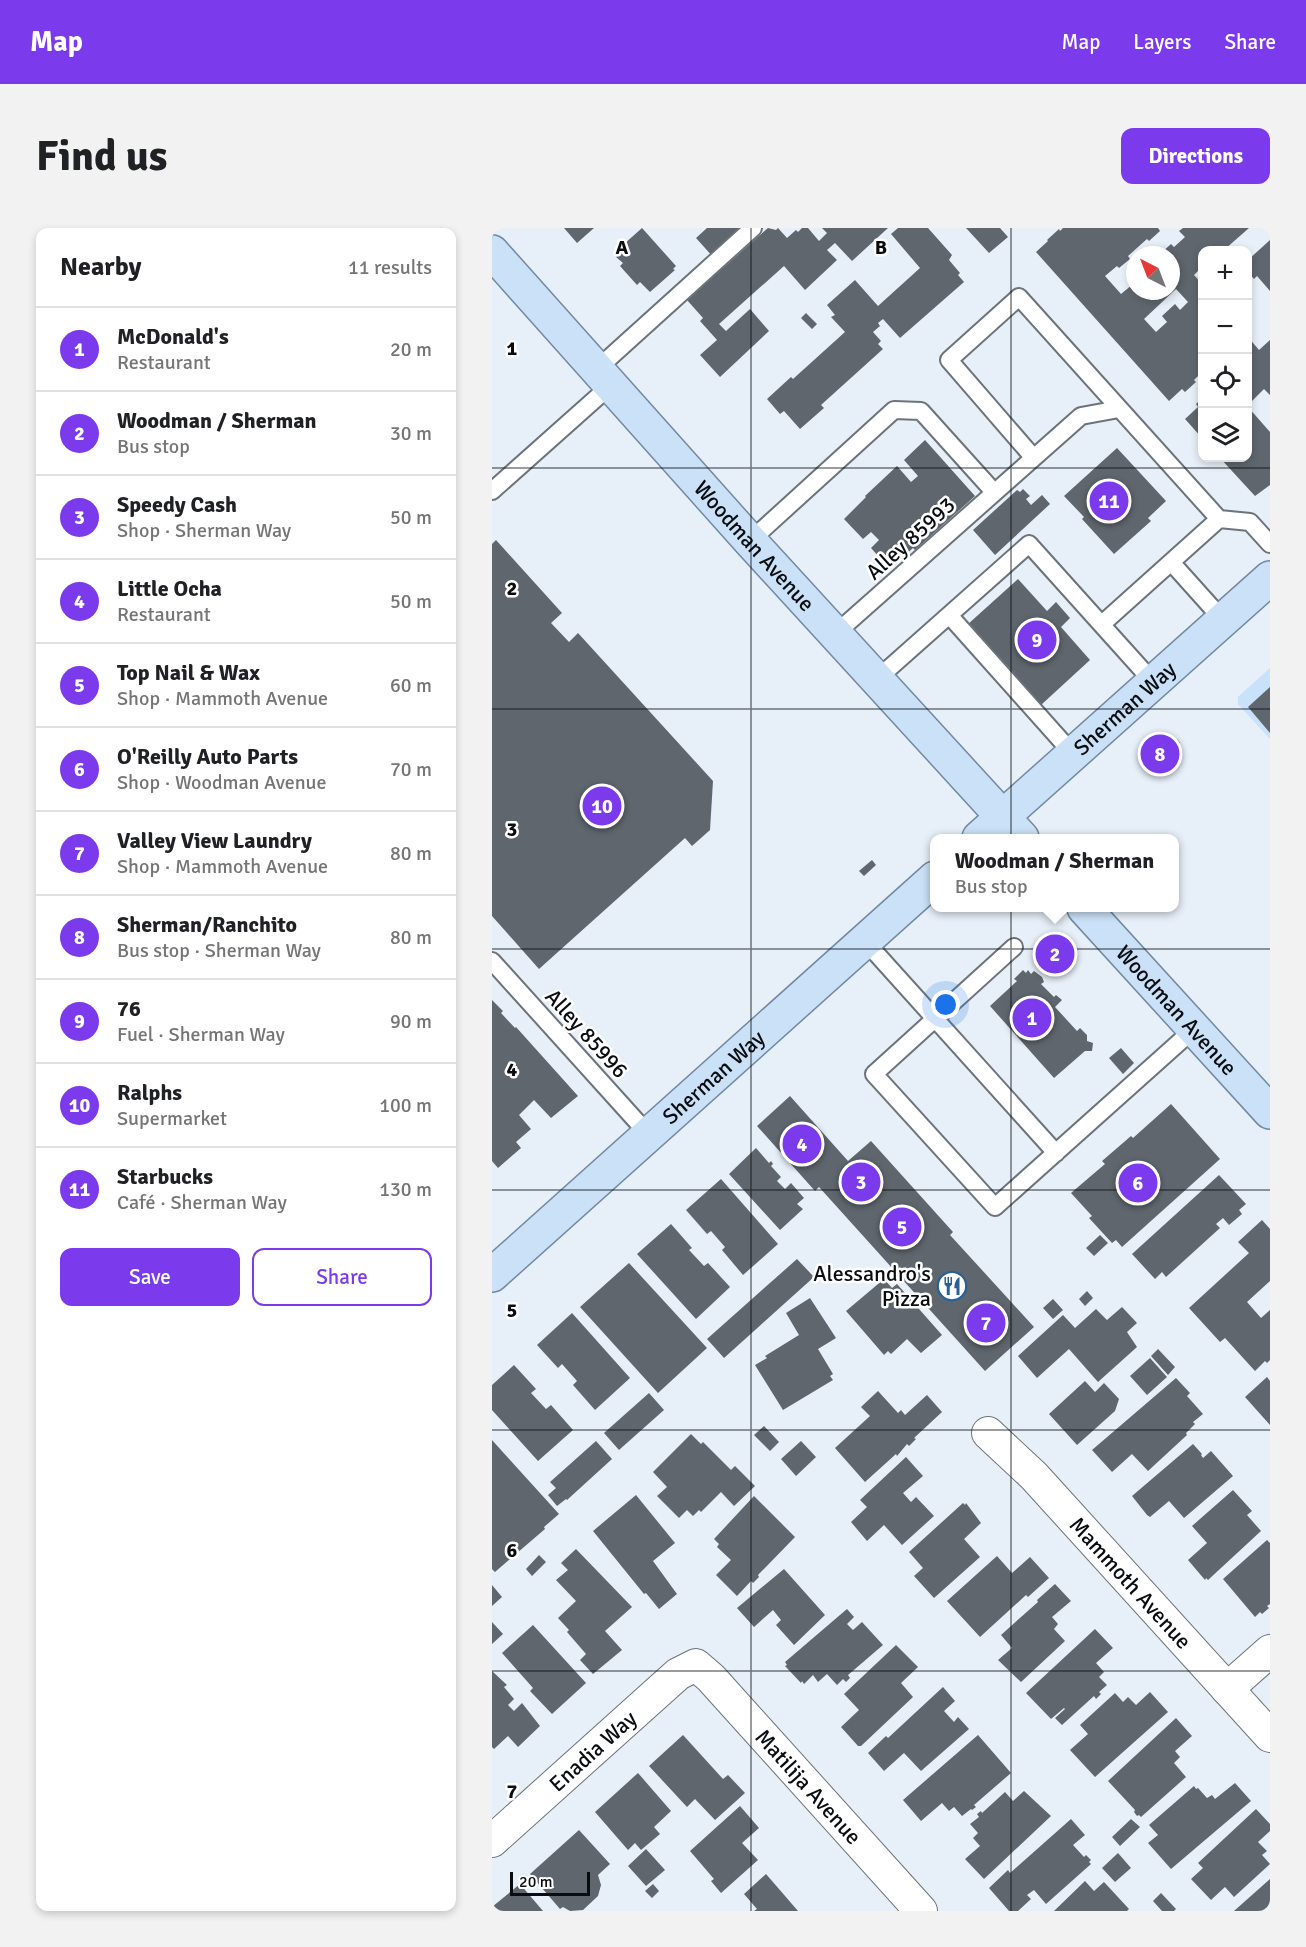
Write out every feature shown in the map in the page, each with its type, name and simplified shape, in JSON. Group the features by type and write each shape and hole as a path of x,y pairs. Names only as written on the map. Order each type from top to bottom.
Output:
{"main road":[{"name":"Woodman Avenue","path":"492,252 750,541 1013,828"},
{"name":"Sherman Way","path":"993,834 1013,828 1074,755 1270,578"},
{"name":"Sherman Way","path":"492,1275 930,882"},
{"name":"Woodman Avenue","path":"1088,912 1270,1112"}],"street":[{"name":"Mammoth Avenue","path":"988,1433 1034,1476 1270,1736"},
{"path":"1227,1689 1270,1651"},
{"name":"Enadia Way","path":"492,1841 678,1674 696,1665"},
{"name":"Matilija Avenue","path":"696,1665 711,1678 921,1911"}],"lane":[{"path":"492,491 753,228"},
{"path":"1033,457 949,360 1018,297 1219,519 1250,522 1270,544"},
{"name":"Alley 85993","path":"836,634 1081,416 1119,409"},
{"path":"750,541 894,410 921,411 994,492"},
{"path":"1101,624 1219,519"},
{"path":"877,679 1029,544 1154,682"},
{"path":"1171,562 1223,620"},
{"path":"949,615 1074,755"},
{"path":"865,941 1056,1153"},
{"path":"1014,947 874,1074 995,1207 1194,1029"},
{"name":"Alley 85996","path":"492,961 649,1135"}],"shaded area":[{"path":"1270,668 1270,739 1238,704 1238,697"}],"building":[{"path":"564,228 594,228 577,243"},
{"path":"642,228 676,266 673,269 675,270 650,292 640,282 637,285 620,266 623,263 614,253"},
{"path":"707,228 747,228 714,258 696,238"},
{"path":"768,228 776,230 778,228 787,238 796,230 798,232 802,228 808,228 819,241 827,233 822,228 888,228 852,261 835,243 827,250 837,260 805,290 784,266 719,324 726,331 750,309 769,331 720,377 700,355 717,340 700,321 703,318 687,300"},
{"path":"898,228 928,228 952,255 949,260 964,282 900,338 883,319 878,323 880,326 873,332 881,341 878,344 883,349 821,405 824,408 800,429 784,411 780,414 767,399 845,332 831,317 835,315 827,305 855,280 878,306 920,268 891,234"},
{"path":"966,228 1000,228 1008,237 989,253"},
{"path":"1063,228 1158,228 1160,231 1149,241 1147,239 1139,246 1126,246 1126,262 1119,268 1117,266 1105,276 1121,294 1126,290 1126,300 1164,300 1144,319 1156,332 1167,322 1162,316 1175,304 1180,310 1188,302 1180,293 1180,246 1175,246 1185,237 1179,231 1183,228 1249,228 1229,246 1198,246 1198,271 1194,275 1198,280 1198,376 1194,380 1196,382 1185,392 1182,389 1169,401 1036,252 1059,229 1060,231"},
{"path":"1270,240 1270,291 1257,276 1254,279 1252,277 1252,256"},
{"path":"806,313 817,324 812,329 801,318"},
{"path":"1270,340 1270,395 1264,389 1252,401 1252,342 1259,350"},
{"path":"1198,407 1198,434 1185,419"},
{"path":"1252,412 1270,432 1270,485 1255,496 1224,462 1252,462"},
{"path":"925,440 975,496 915,550 913,548 892,567 890,565 888,567 871,548 879,540 871,532 863,539 844,519 897,466 911,482 918,476 904,460"},
{"path":"1117,448 1166,501 1148,518 1151,521 1114,554 1064,496"},
{"path":"1023,489 1030,496 1026,499 1031,505 1042,495 1050,504 995,555 973,530 1017,490 1020,492"},
{"path":"496,540 562,613 551,623 569,642 578,633 713,781 710,830 692,846 685,838 539,969 492,916 492,544"},
{"path":"1018,579 1047,611 1056,602 1070,618 1061,627 1090,660 1041,705 967,625"},
{"path":"1270,687 1270,733 1248,707"},
{"path":"1177,739 1180,743 1168,755 1164,750"},
{"path":"872,860 876,865 864,876 859,871"},
{"path":"1023,970 1026,973 1028,970 1031,974 1034,971 1042,977 1044,982 1041,984 1054,997 1056,995 1062,1000 1055,1007 1077,1031 1080,1028 1087,1035 1087,1041 1093,1043 1092,1051 1085,1051 1054,1078 990,1006 1017,981 1014,979"},
{"path":"492,1000 503,1011 501,1013 578,1096 551,1118 534,1100 519,1115 531,1129 516,1142 521,1148 498,1168 492,1161"},
{"path":"1121,1048 1134,1063 1123,1074 1109,1058"},
{"path":"790,1096 848,1161 871,1141 953,1232 950,1235 1034,1327 985,1371 819,1187 815,1191 757,1126"},
{"path":"1171,1104 1220,1159 1122,1247 1116,1240 1112,1243 1089,1218 1092,1216 1071,1193 1105,1164 1102,1161 1131,1136 1133,1138"},
{"path":"756,1148 769,1163 771,1161 773,1164 771,1166 781,1177 777,1181 785,1189 791,1183 804,1198 797,1204 803,1209 780,1230 729,1174"},
{"path":"1219,1175 1246,1204 1239,1210 1242,1214 1229,1225 1223,1218 1216,1224 1220,1228 1166,1277 1162,1272 1155,1279 1132,1254"},
{"path":"721,1179 778,1244 743,1275 722,1250 725,1247 711,1231 707,1234 686,1210"},
{"path":"1262,1220 1270,1229 1270,1281 1247,1302 1261,1318 1270,1310 1270,1360 1267,1363 1265,1361 1255,1371 1225,1338 1220,1342 1189,1308 1249,1253 1238,1242"},
{"path":"671,1224 692,1248 689,1250 704,1266 708,1263 730,1287 696,1319 637,1254"},
{"path":"1100,1235 1108,1243 1094,1256 1086,1248"},
{"path":"797,1259 814,1277 724,1358 707,1339"},
{"path":"629,1263 707,1348 658,1393 580,1307"},
{"path":"884,1279 892,1288 897,1284 942,1335 921,1353 907,1339 891,1354 888,1351 884,1355 846,1311"},
{"path":"1087,1291 1093,1298 1085,1306 1079,1299"},
{"path":"810,1298 836,1338 818,1349 833,1374 830,1376 833,1380 783,1410 755,1365 767,1358 765,1356 799,1335 786,1313"},
{"path":"1053,1299 1063,1310 1053,1319 1043,1308"},
{"path":"1122,1307 1137,1323 1127,1332 1137,1347 1098,1382 1069,1349 1037,1378 1018,1356 1063,1315 1075,1328 1096,1309 1107,1320"},
{"path":"572,1313 630,1378 595,1410 573,1385 577,1381 562,1364 558,1368 537,1345"},
{"path":"1158,1349 1175,1367 1168,1375 1151,1356"},
{"path":"1150,1358 1167,1377 1147,1395 1130,1376"},
{"path":"514,1365 536,1389 531,1393 546,1409 551,1405 573,1430 538,1461 492,1410 492,1385"},
{"path":"1267,1377 1270,1381 1270,1425 1245,1397"},
{"path":"1176,1378 1190,1393 1187,1396 1203,1414 1193,1422 1195,1424 1186,1433 1187,1435 1148,1471 1132,1454 1112,1472 1092,1450"},
{"path":"1085,1381 1095,1392 1104,1383 1119,1399 1115,1411 1077,1445 1049,1414"},
{"path":"878,1391 898,1413 901,1410 905,1415 927,1395 942,1412 914,1438 916,1439 909,1446 907,1444 897,1456 896,1454 865,1482 835,1448 870,1416 861,1407"},
{"path":"649,1393 664,1410 619,1450 604,1433"},
{"path":"764,1426 779,1442 770,1451 754,1435"},
{"path":"691,1434 701,1444 703,1442 731,1470 735,1466 755,1486 734,1506 721,1492 701,1512 699,1510 693,1516 687,1510 679,1518 657,1496 667,1487 653,1472"},
{"path":"492,1440 559,1514 495,1572 492,1569"},
{"path":"596,1441 612,1459 567,1500 557,1506 548,1495 556,1488 550,1482"},
{"path":"801,1441 816,1457 796,1476 781,1459"},
{"path":"1193,1444 1203,1458 1211,1451 1233,1476 1184,1518 1169,1501 1150,1517 1132,1496"},
{"path":"906,1457 923,1476 903,1493 911,1502 916,1497 934,1516 902,1545 884,1525 867,1541 851,1522 867,1507 860,1500"},
{"path":"1233,1490 1252,1511 1247,1515 1261,1531 1208,1580 1206,1578 1205,1580 1188,1560 1207,1543 1192,1526"},
{"path":"636,1495 675,1543 653,1561 677,1594 659,1609 593,1531"},
{"path":"754,1496 795,1537 758,1575 759,1577 753,1583 751,1581 737,1596 716,1575 731,1560 717,1547 719,1544 714,1539"},
{"path":"963,1503 965,1505 966,1503 981,1523 964,1539 980,1557 934,1598 914,1576 923,1568 909,1552"},
{"path":"1267,1540 1270,1543 1270,1604 1267,1606 1269,1608 1255,1617 1223,1579"},
{"path":"576,1549 632,1607 605,1631 622,1650 593,1674 580,1660 586,1654 558,1618 576,1601 556,1580 568,1570 561,1563"},
{"path":"539,1555 546,1562 532,1576 526,1569"},
{"path":"997,1556 1012,1573 1030,1557 1049,1578 1028,1597 1026,1595 980,1637 947,1601"},
{"path":"784,1569 825,1615 794,1645 776,1625 781,1620 773,1610 754,1627 737,1608"},
{"path":"1055,1584 1071,1601 1052,1617 1058,1624 1054,1629 1065,1641 1021,1682 998,1660 1012,1648 1001,1635"},
{"path":"492,1585 502,1597 492,1606"},
{"path":"847,1609 854,1617 847,1624 853,1630 862,1622 883,1645 848,1675 850,1678 846,1682 843,1679 837,1685 827,1674 818,1682 813,1675 804,1684 802,1681 801,1683 785,1666 787,1665 785,1662"},
{"path":"492,1622 503,1634 492,1644"},
{"path":"533,1625 586,1683 552,1714 530,1691 533,1688 502,1653"},
{"path":"1095,1629 1113,1648 1096,1663 1104,1672 1099,1677 1107,1685 1099,1692 1101,1694 1096,1699 1094,1696 1062,1725 1055,1718 1064,1708 1051,1719 1026,1693"},
{"path":"896,1645 918,1667 901,1683 913,1697 861,1746 858,1746 841,1727 859,1710 844,1694"},
{"path":"492,1671 507,1685 504,1687 514,1699 508,1705 514,1711 522,1703 540,1726 518,1747 508,1736 494,1749 492,1747"},
{"path":"943,1687 955,1701 944,1711 954,1722 958,1717 969,1729 921,1771 904,1753 884,1771 868,1753 886,1736 888,1738"},
{"path":"1150,1692 1168,1712 1095,1777 1070,1750 1088,1734 1080,1725 1115,1693 1123,1702 1128,1697 1136,1705"},
{"path":"1176,1718 1192,1736 1175,1751 1180,1757 1174,1763 1186,1777 1141,1817 1137,1816 1135,1810 1108,1781"},
{"path":"683,1735 723,1779 728,1775 745,1793 715,1820 695,1799 687,1807 649,1766"},
{"path":"978,1735 1011,1773 974,1805 976,1807 962,1816 954,1807 949,1811 942,1803 921,1821 903,1800"},
{"path":"638,1773 671,1811 654,1827 660,1834 641,1850 635,1843 628,1850 595,1812"},
{"path":"1235,1783 1251,1801 1171,1869 1148,1843 1158,1835 1149,1825 1194,1786 1207,1798 1212,1795 1215,1799"},
{"path":"1024,1791 1051,1816 984,1879 965,1859 980,1846 973,1838 978,1833 970,1824 979,1817 977,1814 981,1811 982,1813 1005,1792 1013,1801"},
{"path":"740,1806 759,1828 742,1843 758,1860 721,1893 711,1881 714,1879 690,1851"},
{"path":"1256,1809 1270,1824 1270,1831 1258,1842 1267,1851 1262,1855 1270,1864 1234,1897 1225,1887 1211,1900 1191,1879 1203,1868 1198,1863"},
{"path":"1071,1819 1085,1835 1073,1845 1084,1857 1086,1855 1091,1860 1089,1862 1091,1864 1046,1904 1034,1890 1027,1895 1031,1899 1018,1911 1009,1911 989,1888 1008,1870 1010,1873"},
{"path":"1131,1819 1140,1827 1120,1846 1112,1837"},
{"path":"579,1830 610,1864 598,1875 601,1885 598,1896 583,1910 570,1911 563,1907 560,1909 530,1874"},
{"path":"646,1849 665,1870 646,1886 628,1866"},
{"path":"1118,1853 1131,1868 1115,1882 1102,1868"},
{"path":"766,1874 798,1911 754,1911 757,1909 744,1894"},
{"path":"1270,1879 1270,1911 1234,1911"},
{"path":"1085,1881 1094,1891 1104,1882 1129,1909 1127,1911 1054,1911"},
{"path":"520,1884 543,1911 492,1911 492,1907"},
{"path":"653,1884 659,1891 652,1898 645,1891"},
{"path":"1161,1893 1176,1909 1174,1911 1162,1911 1153,1901"}],"place":[{"name":"Starbucks","path":"1109,501"},
{"name":"76","path":"1037,640"},
{"name":"Sherman/Ranchito","path":"1160,754"},
{"name":"Ralphs","path":"602,806"},
{"name":"Woodman / Sherman","path":"1055,954"},
{"name":"McDonald's","path":"1032,1018"},
{"name":"Little Ocha","path":"802,1144"},
{"name":"Speedy Cash","path":"861,1182"},
{"name":"O'Reilly Auto Parts","path":"1138,1183"},
{"name":"Top Nail & Wax","path":"902,1227"},
{"name":"Alessandro's Pizza","path":"952,1286"},
{"name":"Valley View Laundry","path":"986,1323"}]}
